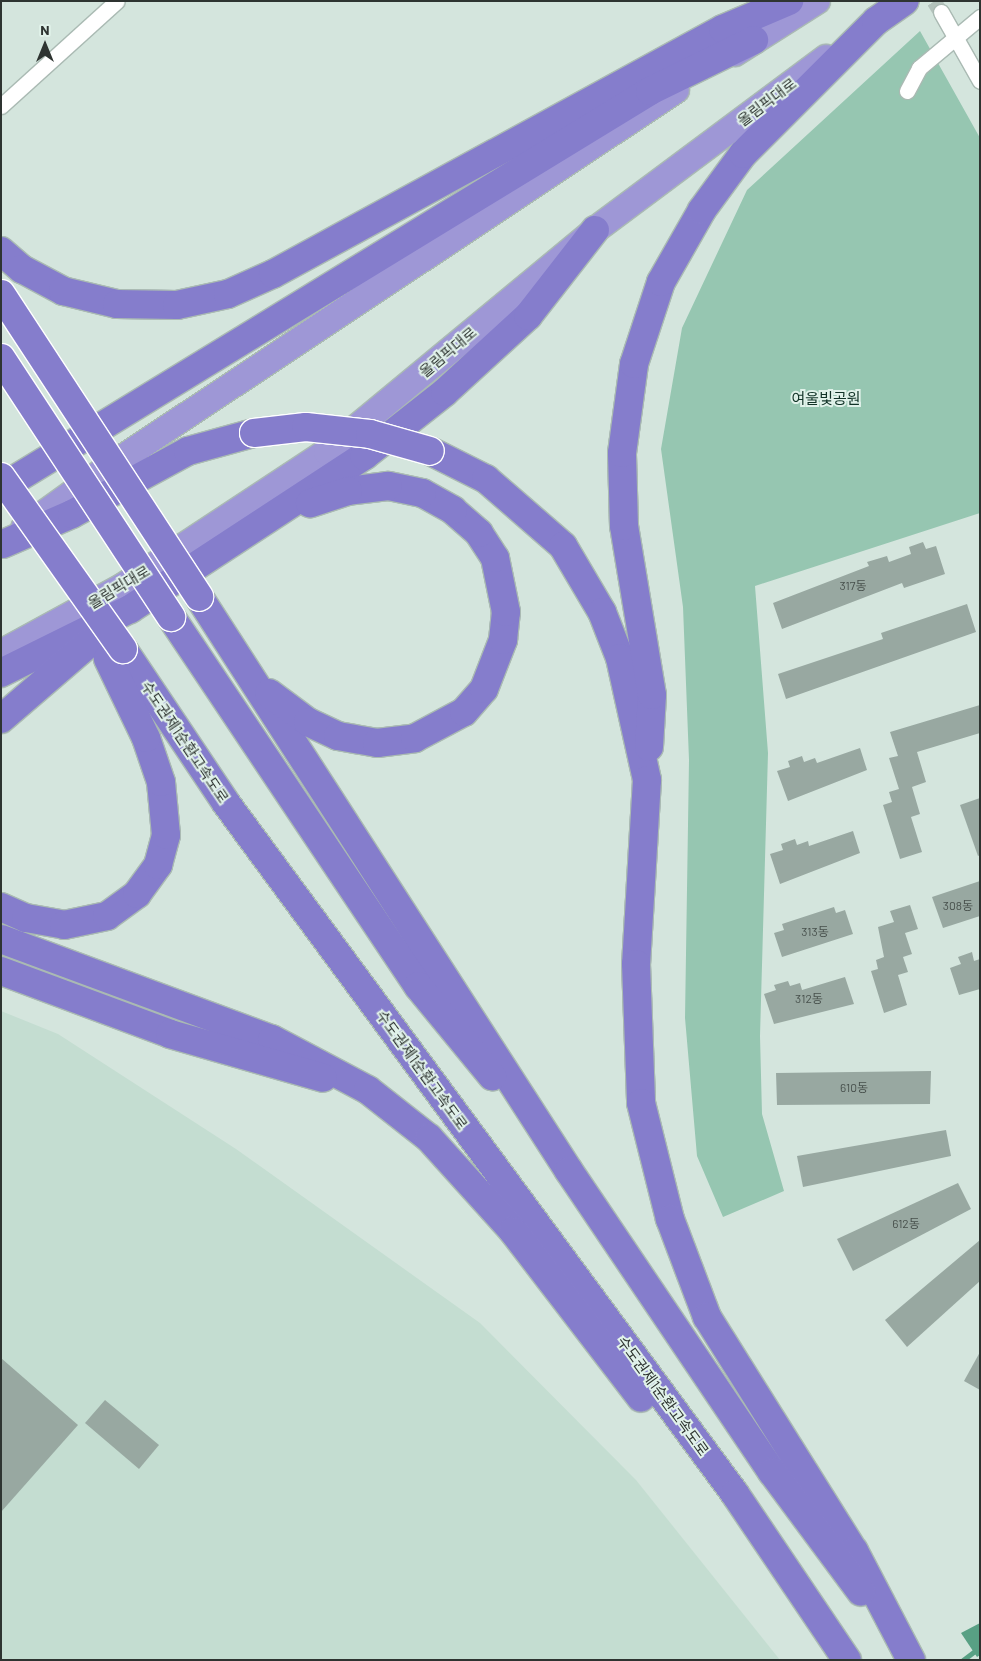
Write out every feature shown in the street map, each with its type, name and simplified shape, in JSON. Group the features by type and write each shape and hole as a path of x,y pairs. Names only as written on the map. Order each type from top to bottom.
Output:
{"highway":[{"path":"1,251 22,269 63,291 118,304 177,305 228,294 273,274 723,29 789,1"},
{"path":"2,544 103,471 754,40 817,1"},
{"path":"905,1 876,21 743,154 702,210 661,282 634,364 622,462 624,526 652,695 636,964 641,1103 670,1219 707,1317 854,1551 911,1660"},
{"name":"올림픽대로","path":"1,653 125,585 327,452 595,230 876,21"},
{"path":"1,488 650,91 754,40"},
{"path":"1,719 130,610 364,456 445,392 528,316 595,230"},
{"path":"1,294 254,681 569,1170 772,1472 911,1660"},
{"path":"1,358 171,617 418,986 569,1170"},
{"path":"2,544 72,514 188,451 254,433 306,427 370,434 430,452 486,479 563,546 602,612 620,658 647,780"},
{"path":"1,477 116,654 161,782 166,835 158,865 137,894 107,916 64,925 26,918 1,908"},
{"path":"254,681 308,722 338,736 377,743 415,738 464,712 484,689 503,640 506,612 494,558 479,533 453,510 422,493 388,486 348,491 280,512"},
{"path":"1,673 130,610"},
{"name":"수도권제1순환고속도로","path":"116,654 735,1494 847,1660"},
{"path":"1,939 272,1038 368,1090 429,1138 512,1231 649,1408 735,1494"},
{"path":"1,971 170,1034 368,1090"}],"street":[{"path":"1,106 117,1"},
{"path":"941,12 980,81"},
{"path":"907,91 919,68 954,34 980,17"}],"shaded area":[{"path":"1,1011 58,1034 236,1149 480,1323 636,1480 780,1660 1,1660"},
{"path":"980,1623 980,1655 977,1657 961,1633"}],"green space":[{"name":"여울빛공원","path":"920,31 980,138 980,513 755,586 768,753 760,1036 762,1114 784,1191 723,1217 697,1156 685,1018 689,760 683,607 661,449 682,328 747,190"}],"building":[{"path":"923,542 926,549 936,546 945,574 904,588 902,583 782,629 773,603 869,566 867,562 887,556 889,562 911,554 909,547"},
{"path":"967,604 976,632 786,699 778,674 883,639 881,633"},
{"path":"980,705 980,733 917,752 926,782 912,787 920,814 911,817 922,852 900,859 883,805 892,802 889,792 899,789 889,758 898,756 890,732"},
{"path":"860,748 867,770 788,801 777,771 790,767 788,761 802,756 804,762 815,758 817,763"},
{"path":"980,798 980,855 978,856 960,805"},
{"path":"853,831 860,853 780,884 770,854 783,850 781,844 795,839 797,845 808,841 809,846"},
{"path":"980,881 980,916 943,928 932,897"},
{"path":"910,905 918,929 905,933 912,954 903,957 908,972 898,975 907,1005 884,1013 871,971 878,969 876,960 884,957 878,927 894,922 890,911"},
{"path":"834,907 836,913 845,910 853,934 782,957 774,933 784,930 782,924"},
{"path":"972,952 974,961 980,959 980,989 959,995 950,968 961,964 958,957"},
{"path":"845,977 854,1004 774,1024 764,994 776,990 774,985 788,981 790,986 800,983 802,990"},
{"path":"931,1071 930,1104 777,1105 776,1073"},
{"path":"946,1130 951,1156 803,1187 797,1156"},
{"path":"958,1183 971,1209 853,1271 837,1239"},
{"path":"980,1240 980,1281 907,1347 885,1320"},
{"path":"980,1352 980,1390 964,1381"},
{"path":"1,1358 78,1425 1,1512"},
{"path":"105,1400 159,1445 139,1469 85,1423"}],"waterway":[{"path":"963,1660 980,1647"}],"tunnel":[{"path":"934,1 941,12"}]}
